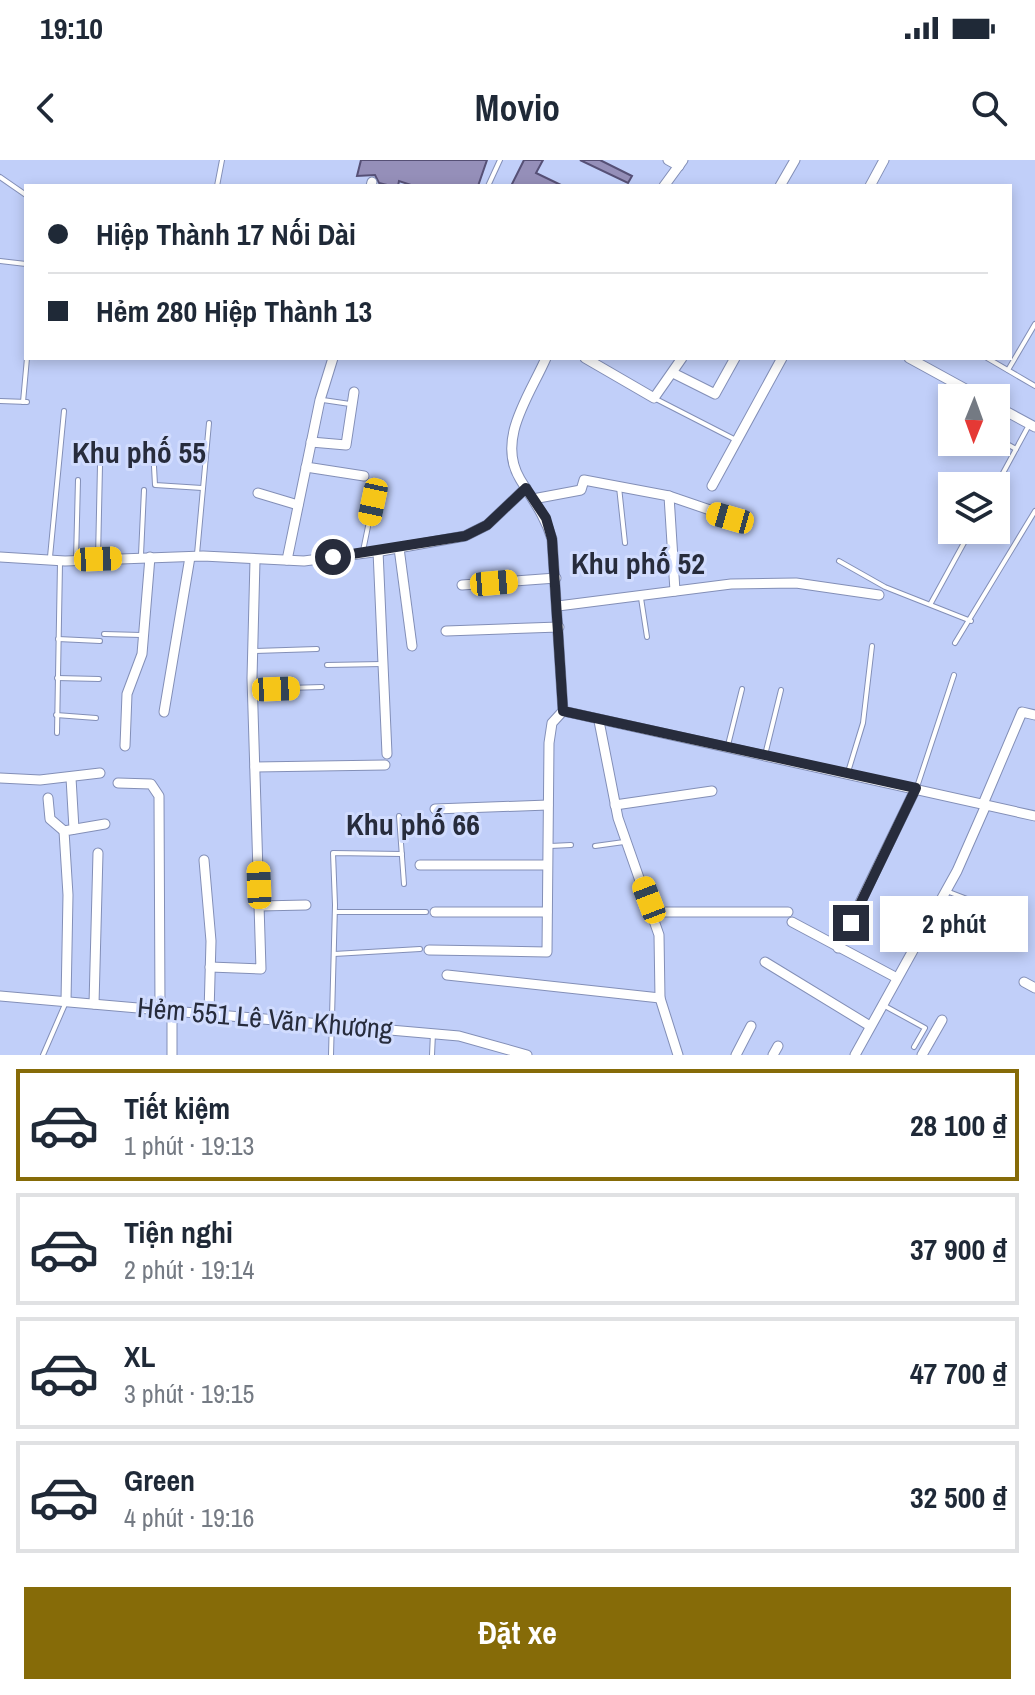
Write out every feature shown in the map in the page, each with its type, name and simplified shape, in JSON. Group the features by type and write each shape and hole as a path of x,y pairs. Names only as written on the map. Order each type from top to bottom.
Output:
{"street":[{"path":"665,184 681,163 668,160"},
{"path":"781,184 795,160"},
{"path":"871,184 884,160"},
{"path":"287,560 320,400 332,360"},
{"path":"424,949 547,952 549,743 552,723 563,711 556,578 546,518 510,460 510,442 545,360"},
{"path":"588,360 654,398 681,360"},
{"path":"673,373 714,394 734,360"},
{"path":"712,486 781,360"},
{"path":"913,360 956,384"},
{"path":"311,442 346,445 354,392"},
{"path":"1010,414 1032,426"},
{"path":"306,467 364,476"},
{"path":"533,499 581,490 584,480 669,496 748,523"},
{"path":"0,557 76,560 193,556 287,560 378,551 465,536 487,525 526,488"},
{"path":"258,493 298,505"},
{"path":"669,496 675,591"},
{"path":"399,548 412,646"},
{"path":"255,767 386,759 378,551"},
{"path":"164,712 193,556"},
{"path":"125,746 127,694 142,654 146,558"},
{"path":"210,967 261,969 253,689 255,560"},
{"path":"462,585 556,578"},
{"path":"558,606 731,584 796,583 879,595"},
{"path":"446,631 559,627"},
{"path":"563,711 1035,816"},
{"path":"855,1055 946,891 1020,715 1024,711 1035,715"},
{"path":"599,721 615,805 659,935 660,998 678,1055"},
{"path":"0,778 71,778 100,773"},
{"path":"66,1001 71,778"},
{"path":"118,783 151,784 159,796 160,1009"},
{"path":"838,948 916,788"},
{"path":"615,805 712,791"},
{"path":"48,798 50,819 69,830 105,824"},
{"path":"435,809 548,805"},
{"path":"94,1004 98,853"},
{"path":"204,860 210,967 209,1013"},
{"path":"420,865 547,865"},
{"path":"260,906 306,905"},
{"path":"430,912 547,912"},
{"path":"653,912 790,917 838,948 897,978"},
{"path":"765,962 870,1026"},
{"path":"447,975 660,998"},
{"path":"1024,982 1035,988"},
{"name":"Hẻm 551 Lê Văn Khương","path":"0,996 433,1033 459,1036 527,1055"},
{"path":"172,1010 172,1055"},
{"path":"922,1055 942,1020"},
{"path":"736,1055 751,1026"}],"lane":[{"path":"217,184 222,160"},
{"path":"489,184 500,160"},
{"path":"0,177 24,194"},
{"path":"0,261 24,264"},
{"path":"1008,370 1035,324"},
{"path":"0,401 25,402 27,360"},
{"path":"990,360 1035,386"},
{"path":"654,398 737,441"},
{"path":"320,400 352,404"},
{"path":"57,733 55,560 64,411"},
{"path":"193,556 209,423"},
{"path":"1004,472 1032,426"},
{"path":"1010,446 1016,449"},
{"path":"153,448 155,485 202,488"},
{"path":"98,559 100,465"},
{"path":"76,560 78,480"},
{"path":"619,485 625,543"},
{"path":"144,490 146,558"},
{"path":"362,553 373,502"},
{"path":"955,643 1035,511"},
{"path":"931,603 963,544"},
{"path":"839,561 885,587 971,621"},
{"path":"641,595 647,637"},
{"path":"104,634 143,635"},
{"path":"58,639 100,641"},
{"path":"848,772 863,723 872,646"},
{"path":"253,651 317,649"},
{"path":"327,665 384,664"},
{"path":"916,788 954,675"},
{"path":"57,678 99,679"},
{"path":"253,689 322,687"},
{"path":"727,747 742,689"},
{"path":"765,755 781,690"},
{"path":"56,715 96,718"},
{"path":"399,816 404,884"},
{"path":"595,846 627,842"},
{"path":"548,846 571,845"},
{"path":"331,1055 329,1024 335,912 333,853 402,854"},
{"path":"946,891 1006,914"},
{"path":"335,912 430,912"},
{"path":"334,954 424,949"},
{"path":"43,1055 66,1001"},
{"path":"882,1005 925,1028 914,1047"},
{"path":"432,1055 433,1033"}],"building":[{"path":"361,160 487,160 479,184 408,184 399,181 398,184 383,184 375,175 357,176"},
{"path":"524,160 543,160 536,173 559,184 512,184"},
{"path":"580,160 600,160 632,176 628,183"}],"district":[{"name":"Khu phố 55","path":"139,452"},
{"name":"Khu phố 52","path":"638,563"},
{"name":"Khu phố 66","path":"413,824"}],"route":[{"path":"333,557 465,536 487,525 526,488 546,518 552,539 559,627 560,707 563,711 916,788 851,923"}]}
